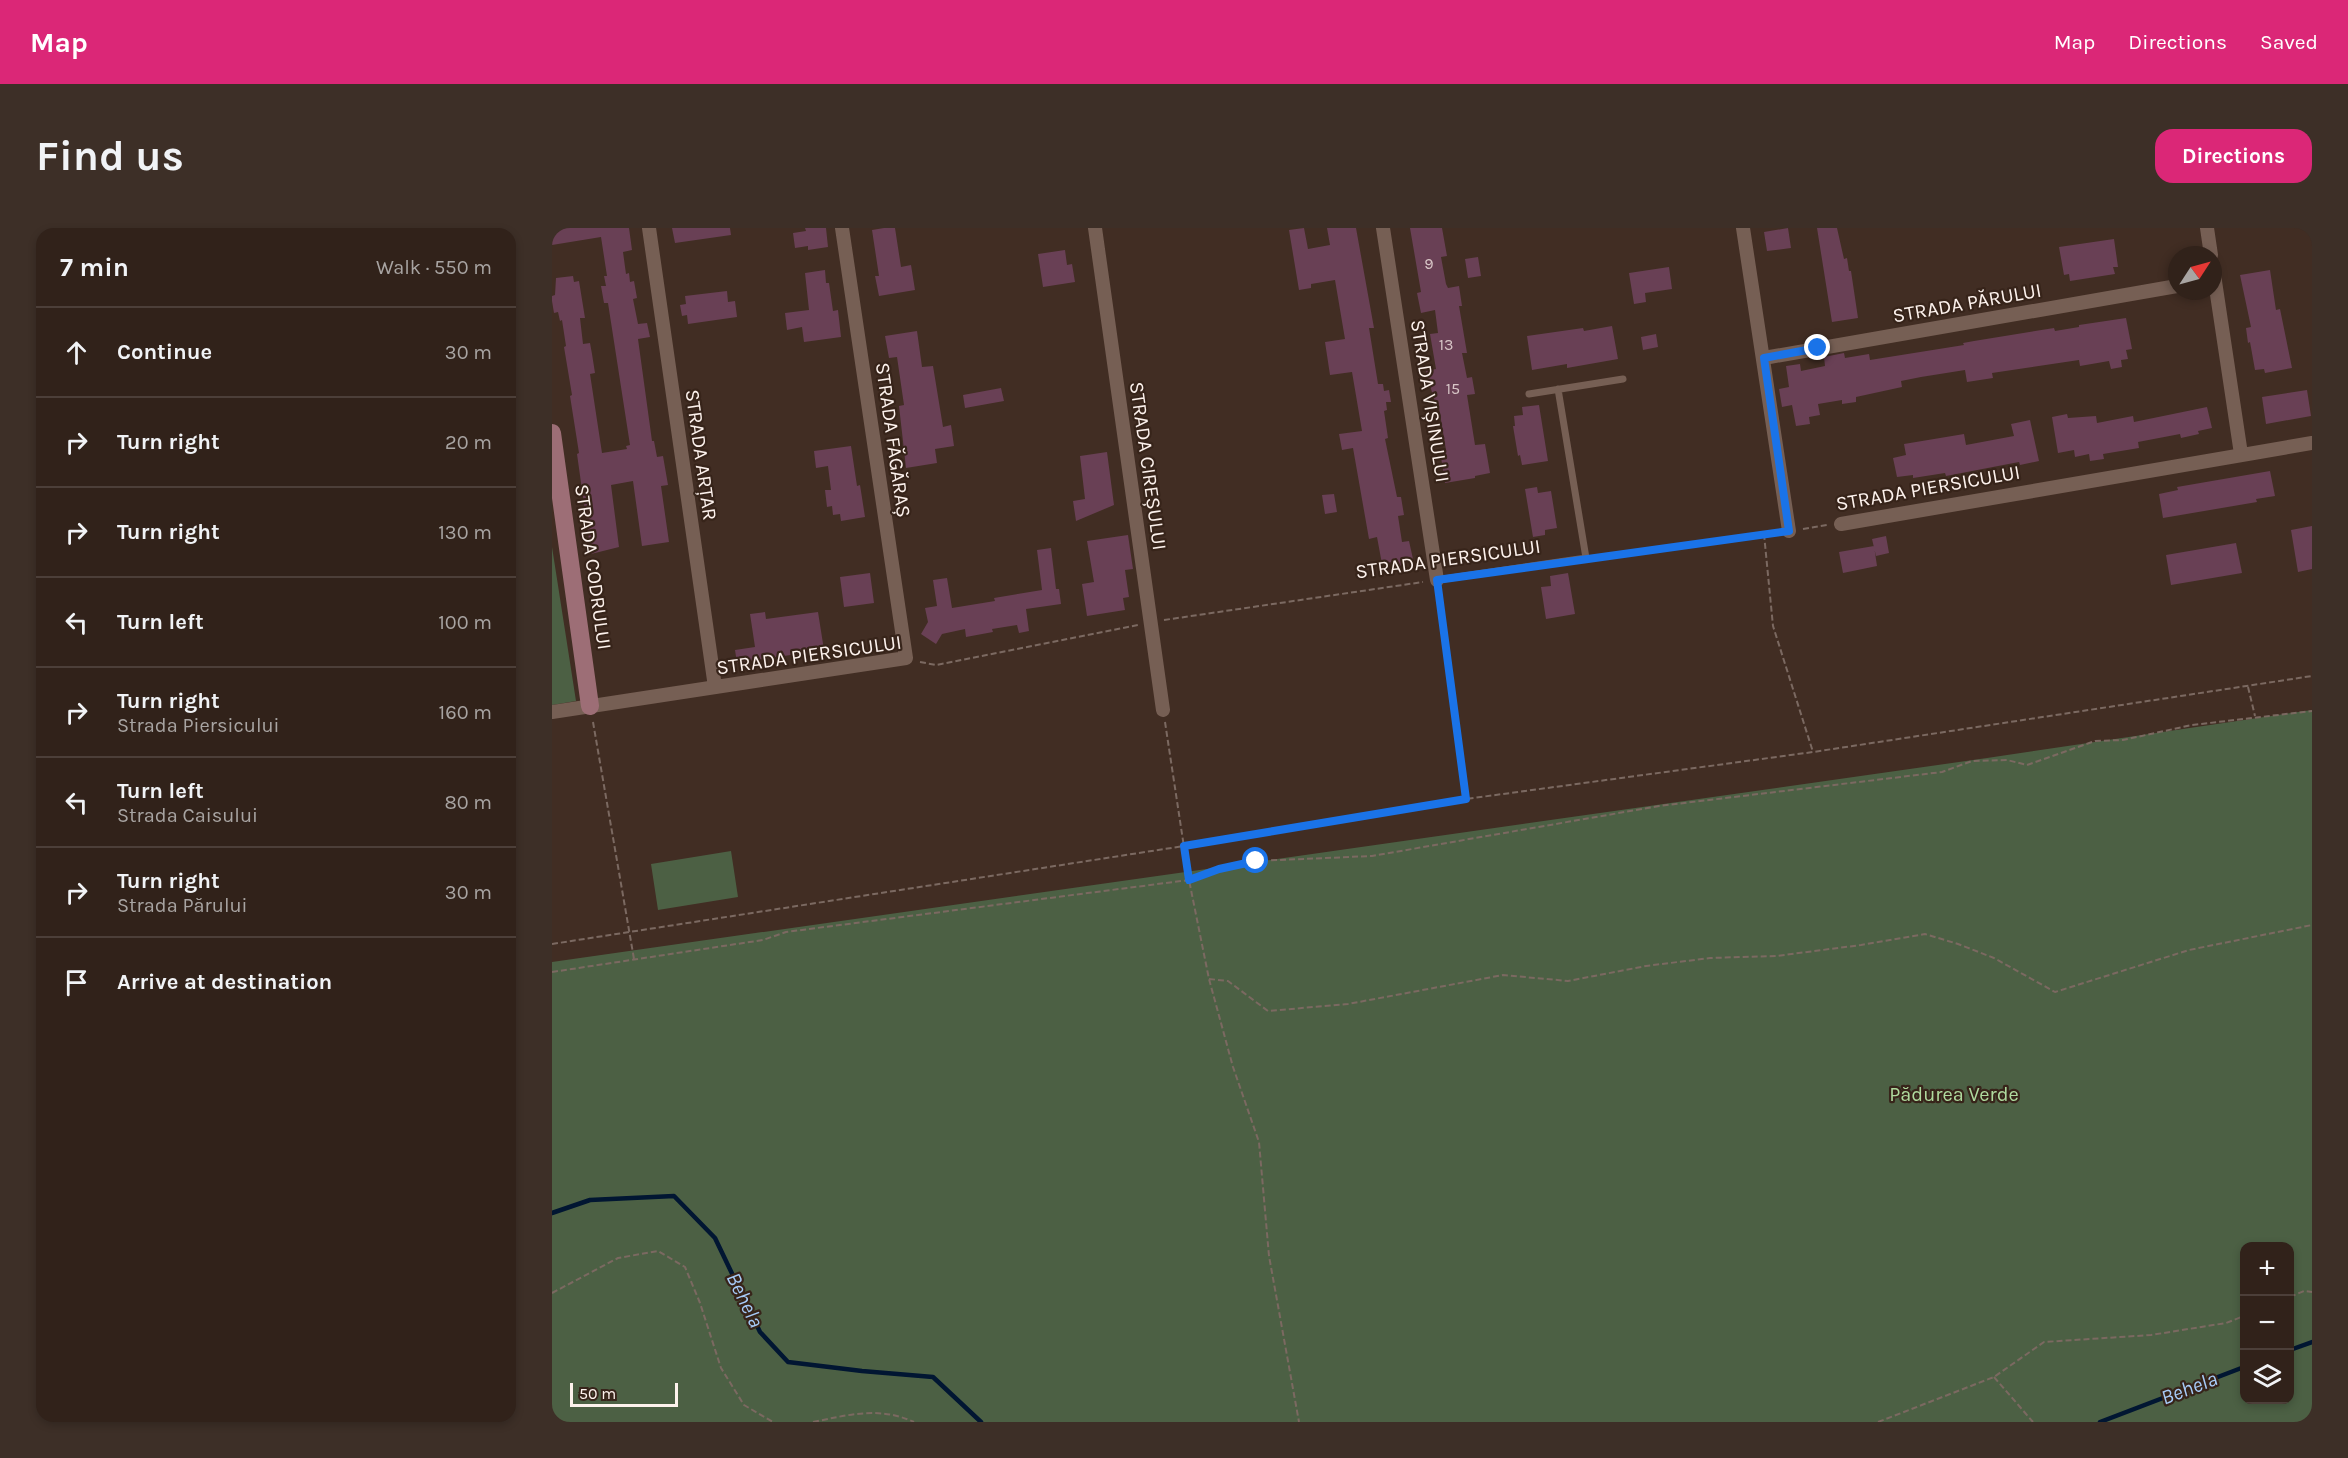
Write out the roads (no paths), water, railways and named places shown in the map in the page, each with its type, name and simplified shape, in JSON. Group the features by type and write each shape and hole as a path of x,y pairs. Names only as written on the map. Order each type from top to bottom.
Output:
{"street":[{"name":"STRADA ARȚAR","path":"649,228 715,687"},
{"name":"STRADA FĂGĂRAȘ","path":"842,228 906,658"},
{"name":"STRADA CIREȘULUI","path":"1095,228 1164,710"},
{"name":"STRADA VIȘINULUI","path":"1383,228 1437,580"},
{"path":"1743,228 1789,531"},
{"path":"2207,228 2210,246"},
{"name":"STRADA PĂRULUI","path":"1764,358 2168,288"},
{"path":"2218,300 2241,454"},
{"name":"STRADA CODRULUI","path":"552,434 590,706"},
{"name":"STRADA PIERSICULUI","path":"1841,524 2312,443"},
{"name":"STRADA PIERSICULUI","path":"552,712 906,658"}],"lane":[{"path":"1529,394 1623,379"},
{"name":"STRADA PIERSICULUI","path":"1437,580 1586,558 1558,389"}],"waterway":[{"name":"Behela","path":"552,1213 590,1200 674,1196 715,1238 760,1332 788,1362 933,1377 981,1422"},
{"name":"Behela","path":"2294,1349 2312,1342"},
{"name":"Behela","path":"2100,1422 2240,1369"}],"park label":[{"name":"Pădurea Verde","path":"1954,1094"}]}
